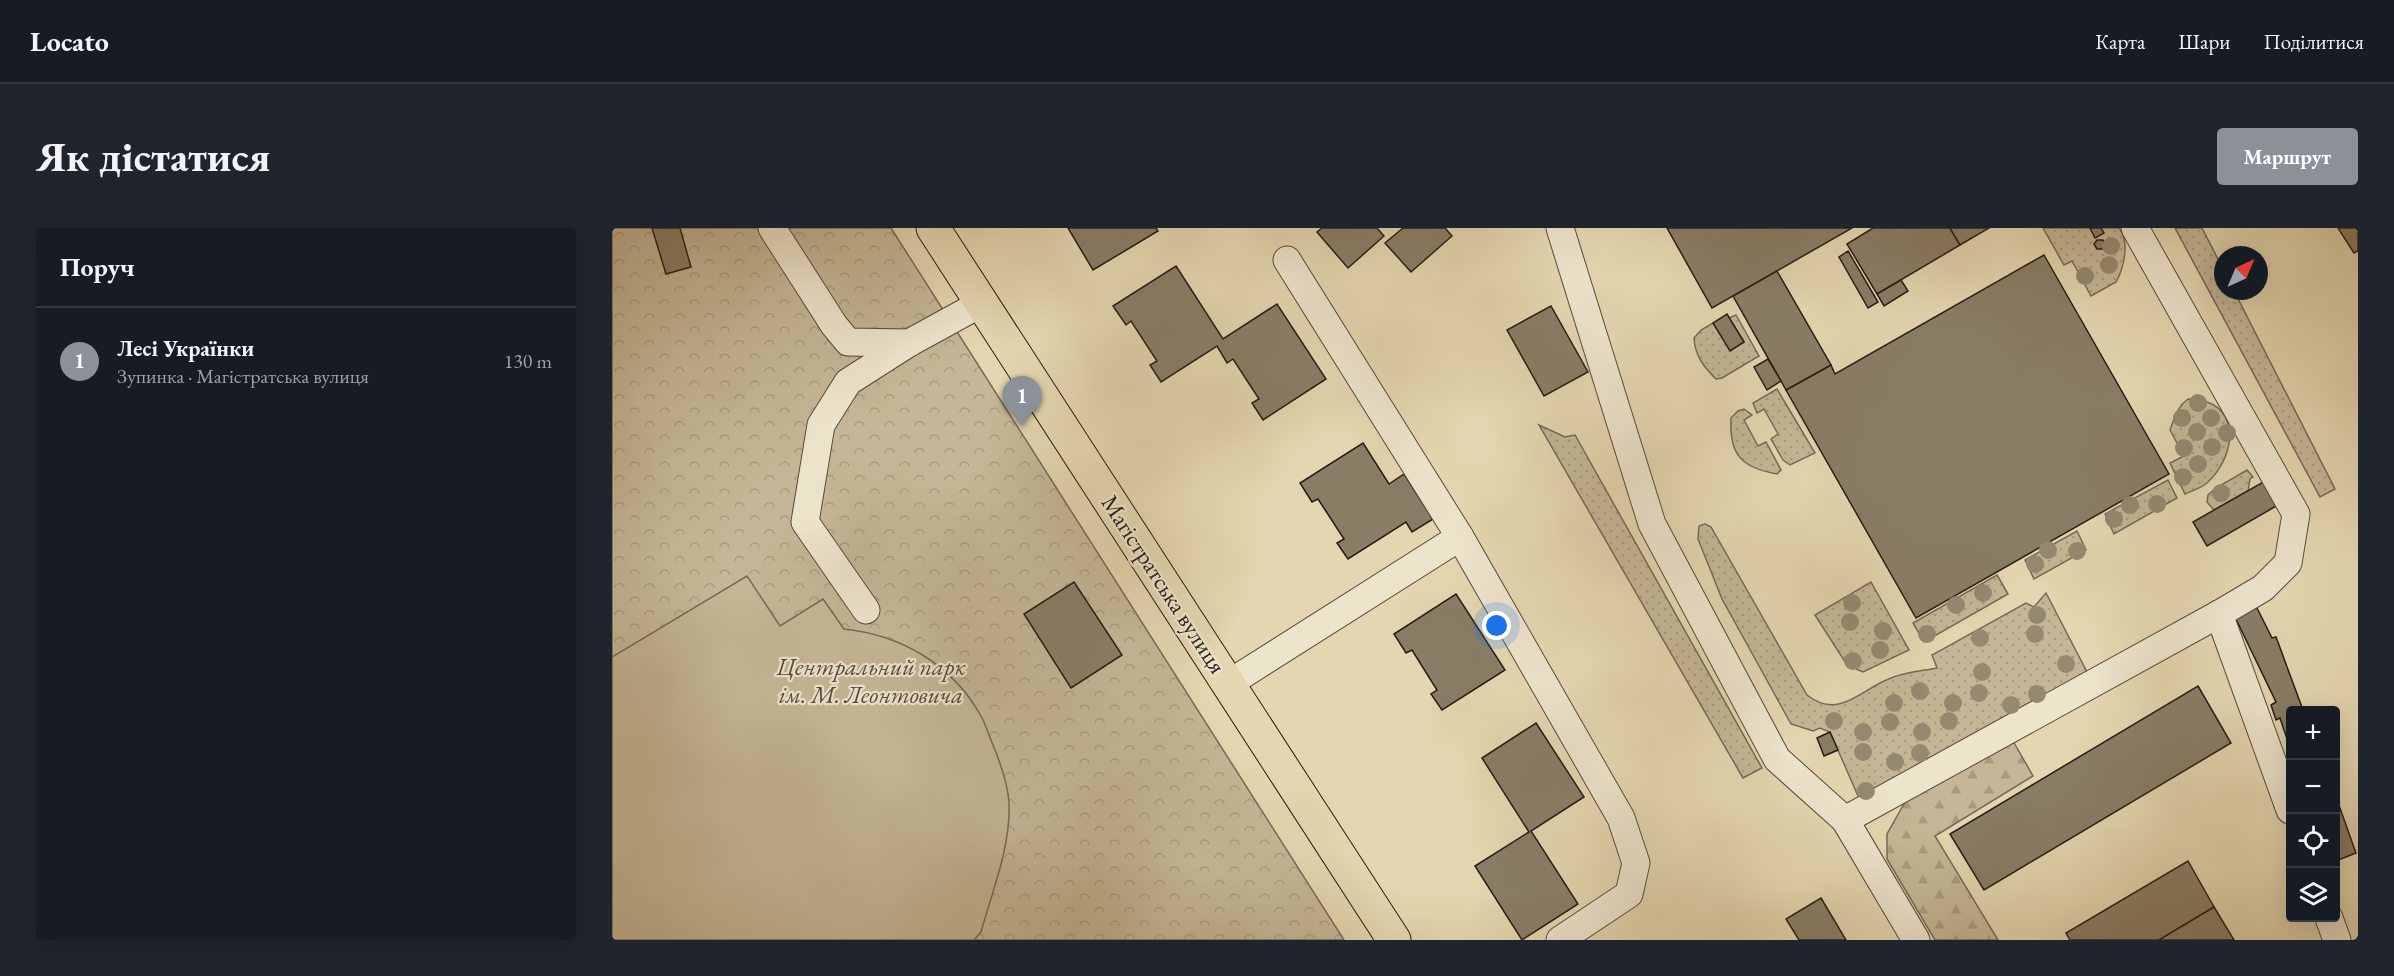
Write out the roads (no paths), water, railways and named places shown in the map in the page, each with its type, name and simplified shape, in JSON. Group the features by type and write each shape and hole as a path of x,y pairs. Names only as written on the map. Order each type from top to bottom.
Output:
{"main road":[{"name":"Магістратська вулиця","path":"941,231 982,303 1394,940"}],"street":[{"path":"772,228 834,325 848,342 909,343"},
{"path":"1560,228 1652,524 1777,759 1845,820 1916,940"},
{"path":"1845,820 2220,614 2263,588 2288,563 2296,514 2136,228"},
{"path":"1287,260 1460,537 1621,818 1636,863 1629,894 1560,940"},
{"path":"866,610 805,522 821,425 848,382 909,343 982,303"},
{"path":"1228,684 1460,537"},
{"path":"2220,614 2286,799"},
{"path":"2330,922 2337,940"}],"place":[{"name":"Лесі Українки","path":"1022,426"}],"park label":[{"name":"Центральний парк ім. М. Леонтовича","path":"871,680"}]}
